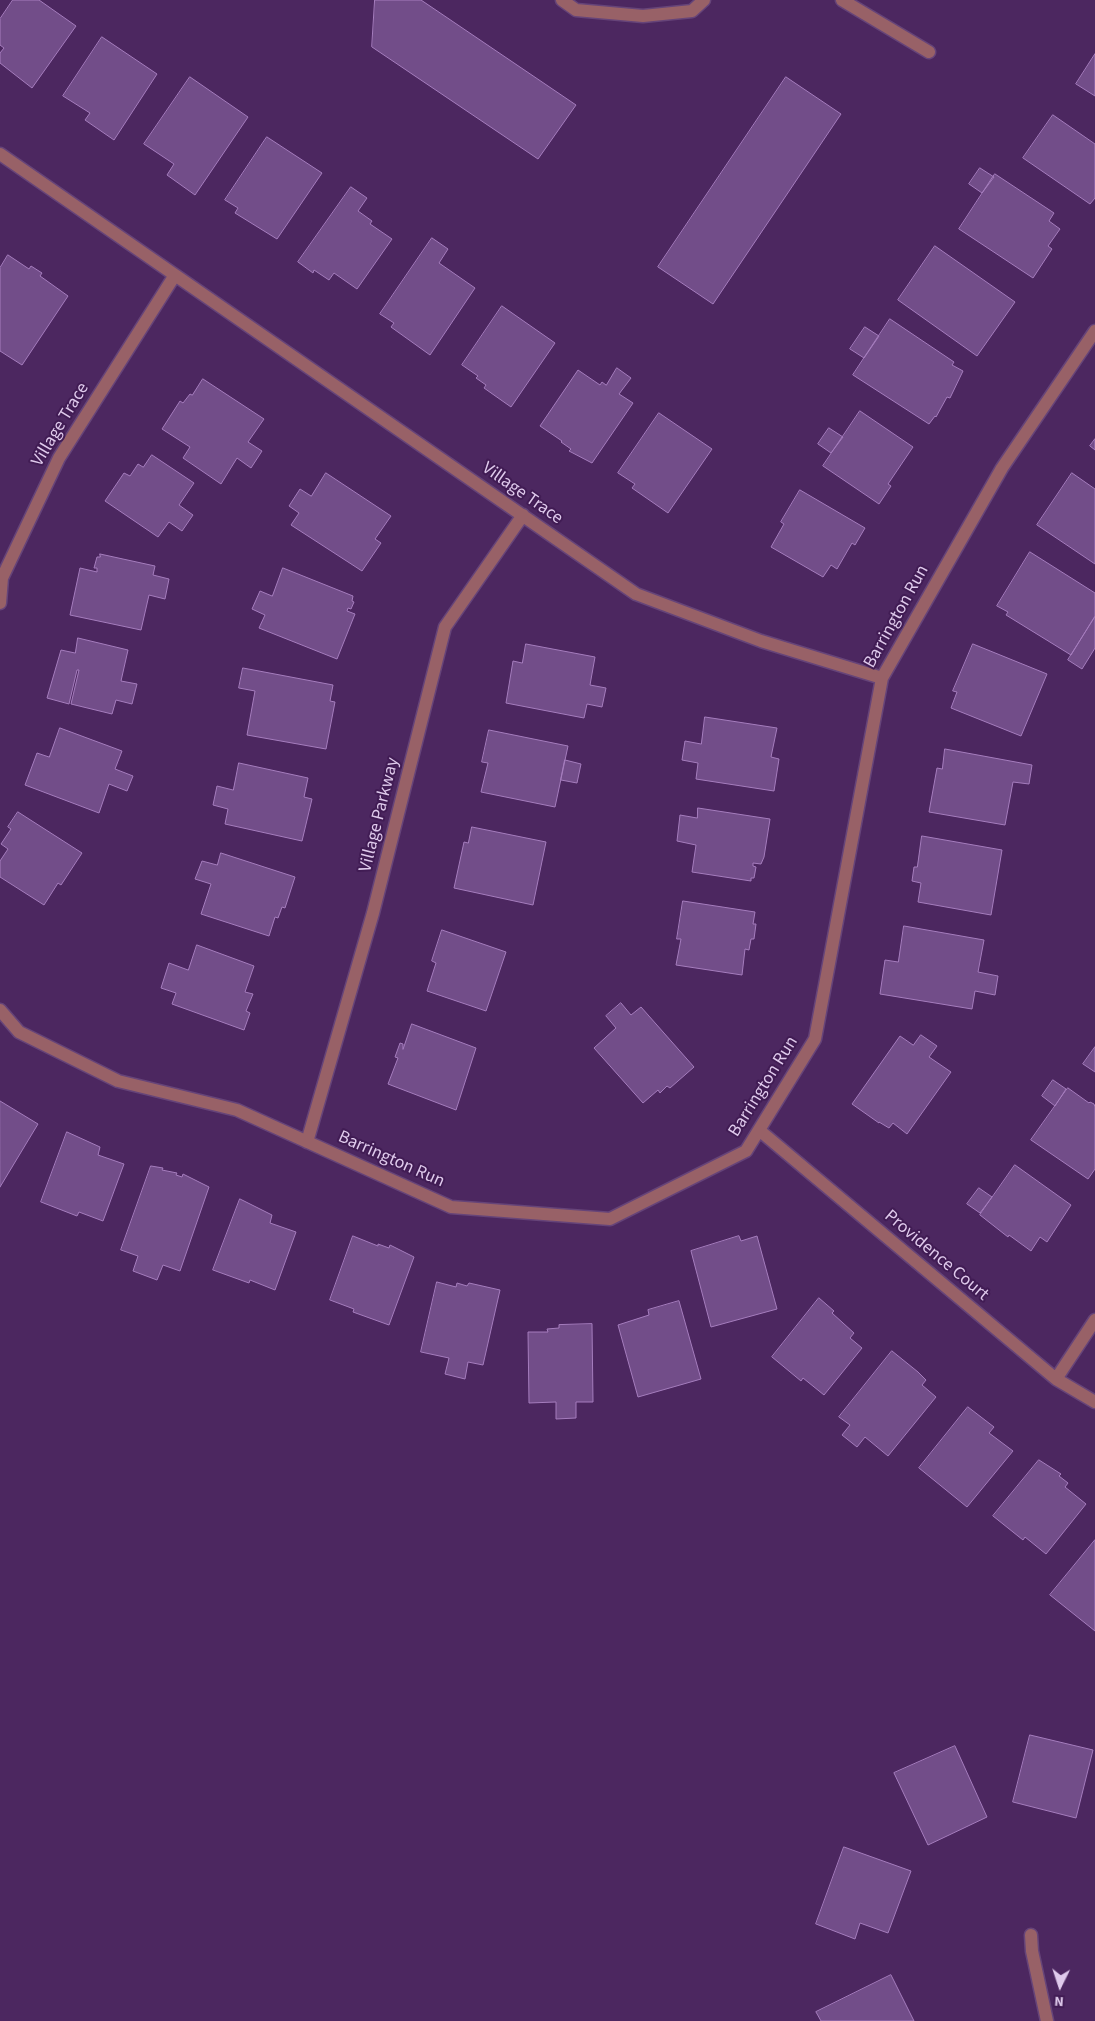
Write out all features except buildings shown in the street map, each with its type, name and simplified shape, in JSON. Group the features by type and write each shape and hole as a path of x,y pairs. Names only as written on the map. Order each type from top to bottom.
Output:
{"street":[{"path":"562,0 576,10 643,16 692,11 704,0"},
{"path":"842,0 929,52"},
{"name":"Village Trace","path":"0,154 636,594 761,641 882,678"},
{"name":"Village Trace","path":"0,602 1,578 59,458 175,275"},
{"name":"Barrington Run","path":"0,1010 19,1032 118,1081 237,1110 452,1206 610,1219 746,1151 815,1039 882,678 1002,468 1095,331"},
{"name":"Village Parkway","path":"307,1142 373,913 445,627 523,516"},
{"name":"Providence Court","path":"759,1130 1056,1379 1095,1402"},
{"path":"1056,1379 1095,1320"},
{"path":"1031,1935 1032,1951 1047,2021"}]}
